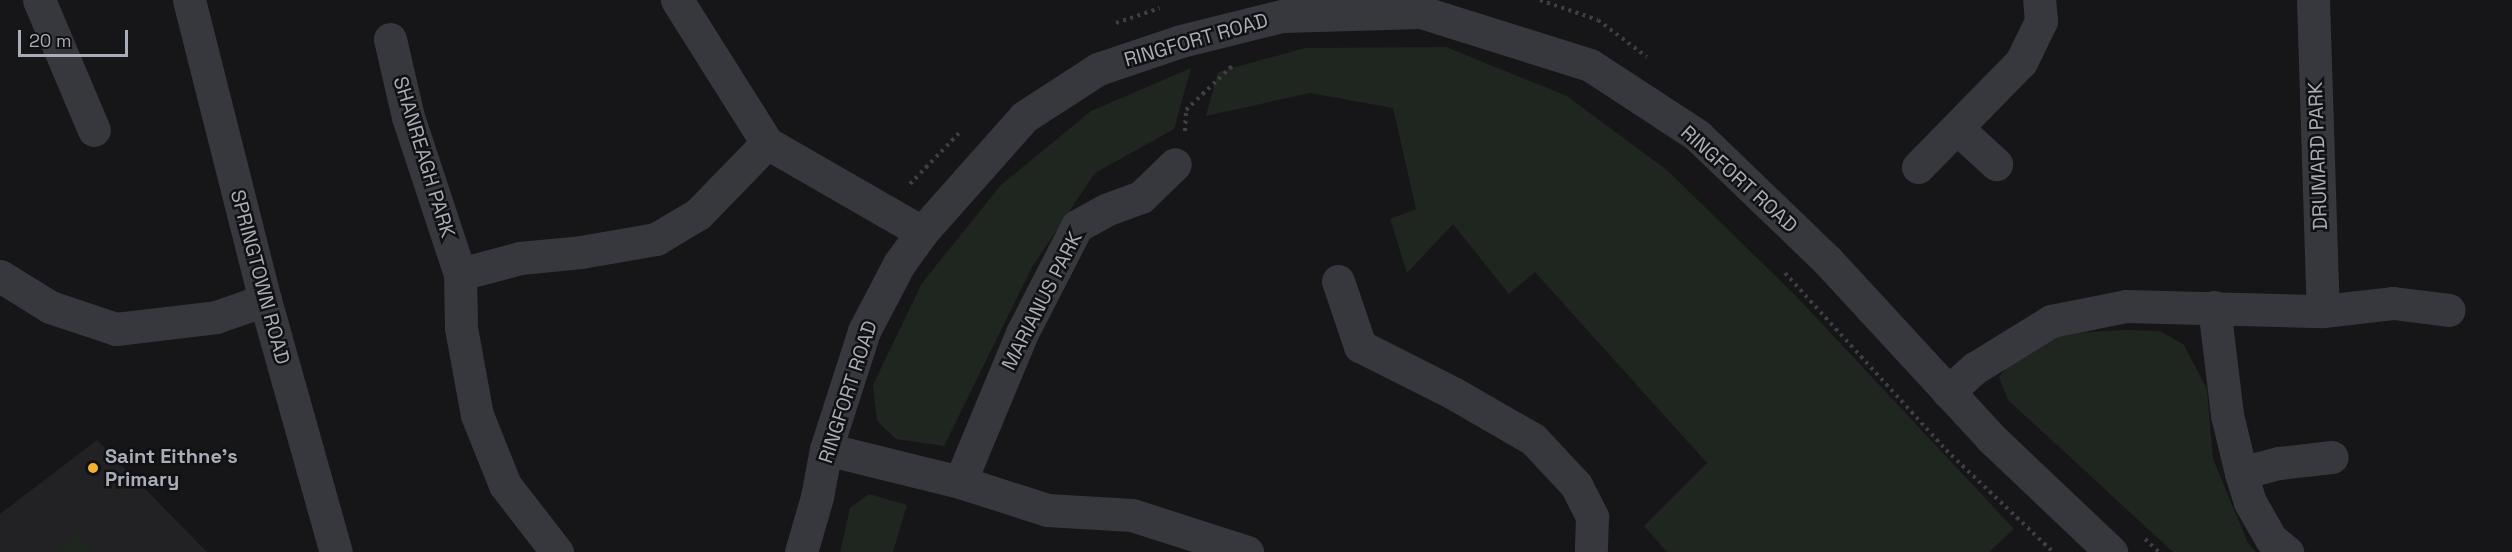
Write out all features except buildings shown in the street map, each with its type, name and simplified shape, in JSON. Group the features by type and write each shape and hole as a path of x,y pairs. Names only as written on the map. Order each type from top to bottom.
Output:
{"street":[{"path":"39,0 94,130"},
{"name":"SPRINGTOWN ROAD","path":"189,0 265,300 336,552"},
{"path":"677,0 767,144 922,232"},
{"path":"1918,166 1958,129 2021,62 2041,21 2039,0"},
{"name":"DRUMARD PARK","path":"2313,0 2323,311"},
{"name":"RINGFORT ROAD","path":"801,552 817,497 826,448 864,331 899,264 922,232 1024,117 1098,69 1281,8 1421,12 1590,65 1697,135 1827,260 1948,392 2111,552"},
{"name":"SHANREAGH PARK","path":"390,39 408,117 460,274 461,328 477,415 505,485 558,552"},
{"path":"1958,129 1996,164"},
{"path":"460,274 520,258 581,252 656,239 698,214 767,144"},
{"name":"MARIANUS PARK","path":"960,482 1022,333 1077,226 1108,209 1141,197 1175,164"},
{"path":"0,276 50,307 116,328 216,317 265,300"},
{"path":"1338,281 1360,346 1453,393 1540,446 1576,485 1592,517 1591,552"},
{"path":"1948,392 1975,368 2051,321 2126,306 2323,311 2393,303 2449,310"},
{"path":"2214,308 2227,415 2241,473 2250,502 2271,539 2287,552"},
{"path":"826,448 960,482 1047,510 1132,514 1247,552"},
{"path":"2241,473 2279,463 2332,458"}],"path":[{"path":"1175,164 1185,129 1186,110 1240,59"},
{"path":"1777,264 1946,450 2053,552"}],"shaded area":[{"path":"1446,47 1567,96 1668,171 1796,296 2014,529 1989,552 1667,552 1644,526 1707,463 1535,272 1509,294 1453,224 1407,273 1390,219 1416,209 1393,108 1310,93 1206,116 1218,72 1305,48"},
{"path":"1191,68 1174,129 1095,173 1032,267 944,446 896,439 877,421 873,385 922,283 1001,185 1091,111"},
{"path":"2124,330 2160,331 2184,345 2207,389 2213,459 2248,543 2256,552 2173,552 2008,400 1999,377 2015,357 2055,334"},
{"name":"Saint Eithne's Primary","path":"97,440 207,552 0,552 0,514"},
{"path":"869,494 907,505 893,552 840,552 850,508"},
{"path":"77,532 95,552 55,552"}],"place":[{"name":"Saint Eithne's Primary","path":"93,468"}]}
